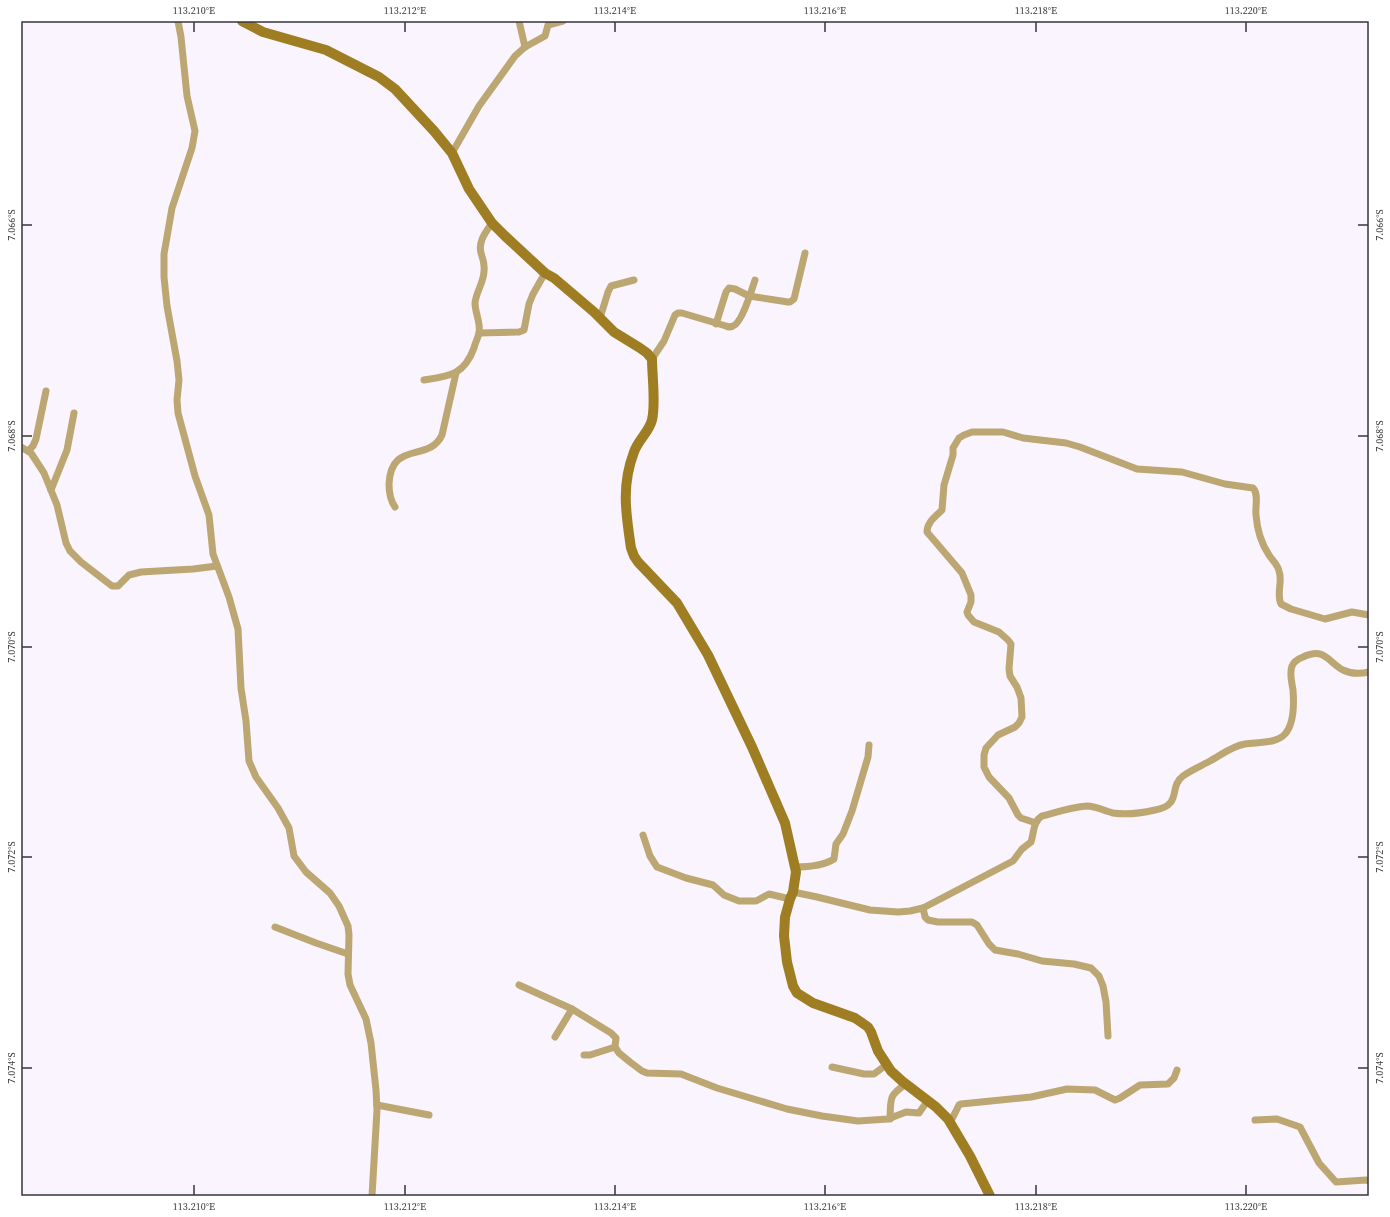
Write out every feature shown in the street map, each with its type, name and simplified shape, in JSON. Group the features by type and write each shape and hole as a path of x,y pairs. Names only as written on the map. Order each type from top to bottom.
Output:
{"street":[{"path":"178,21 187,96 195,131 194,140 174,202 168,227 164,264 165,288 179,380 177,400 178,413 193,469 208,514 213,554 229,597 238,629 241,688 250,762 256,777 278,808 289,828 294,856 306,872 330,893 339,906 348,926 350,985 366,1019 371,1043 376,1090 377,1105 372,1196"},
{"path":"242,21 262,32 326,50 383,80 403,97 452,153 469,190 492,223 545,273 554,278 619,336 640,348 652,359"},
{"path":"519,21 525,46"},
{"path":"452,153 483,100 515,56 525,46 545,36 548,25 563,21"},
{"path":"424,380 456,373 466,364 471,355 479,333 479,321 475,303 484,273 481,244 482,238 492,223"},
{"path":"716,324 726,292 732,288 749,296 788,302 792,301 796,293 805,253"},
{"path":"479,333 519,332 524,330 529,304 545,273"},
{"path":"600,318 611,286 634,280"},
{"path":"755,280 742,314 735,325 731,327 716,324 678,313 664,341 652,359 652,420 650,426 635,450 626,481 626,507 632,552 641,566 677,603 714,668 752,747 781,813 788,834 796,872 792,895 785,917 784,936 787,962 793,986 797,993 813,1003 855,1018 868,1026 878,1052 895,1076 943,1113 970,1156 990,1196"},
{"path":"395,507 390,501 389,490 392,468 398,459 407,454 420,452 439,442 456,373"},
{"path":"28,451 33,446 36,439 46,390"},
{"path":"51,490 67,450 74,413"},
{"path":"1036,823 1020,818 1009,798 989,777 984,766 986,748 998,736 1016,727 1020,723 1022,717 1021,698 1008,669 1011,644 999,632 974,622 968,615 971,595 962,573 927,532 930,522 942,510 944,485 953,455 953,448 955,442 964,435 972,432 1003,432 1023,438 1080,447 1137,469 1182,472 1225,484 1253,488 1256,493 1256,519 1261,540 1279,570 1279,597 1281,604 1290,609 1325,619 1352,612 1369,615"},
{"path":"21,448 28,451 40,465 59,509 66,543 70,551 81,562 113,586 116,587 121,584 129,575 141,572 217,566"},
{"path":"643,835 650,856 657,867 686,878 713,885 724,895 739,901 756,901 769,894 792,895 870,910 898,912 923,908 1013,861 1019,852 1031,842 1032,834 1039,817 1078,807 1096,807 1118,813 1144,812 1163,808 1172,802 1178,782 1185,774 1235,746 1267,742 1282,737 1288,729 1292,715 1293,701 1291,675 1292,666 1296,660 1304,656 1314,654 1326,656 1341,669 1350,673 1369,672"},
{"path":"795,867 811,866 834,859 836,844 844,834 852,811 868,757 870,745"},
{"path":"923,908 925,917 928,920 958,922 969,921 975,923 988,944 996,950 1018,954 1042,961 1074,964 1091,968 1099,976 1103,986 1106,1002 1108,1036"},
{"path":"275,927 348,954"},
{"path":"519,985 572,1009 614,1036 616,1040 615,1047 619,1053 642,1071 647,1073 682,1074 717,1088 766,1104 822,1116 858,1121 890,1119 906,1112 920,1113 928,1100"},
{"path":"556,1037 572,1009"},
{"path":"584,1055 590,1056 615,1047"},
{"path":"832,1067 864,1074 874,1074 882,1070 886,1065"},
{"path":"950,1123 959,1105 961,1104 1031,1097 1067,1089 1098,1091 1115,1100 1140,1085 1168,1084 1174,1078 1177,1070"},
{"path":"890,1119 891,1099 893,1094 906,1084"},
{"path":"377,1105 428,1115"},
{"path":"1255,1120 1281,1120 1300,1127 1318,1163 1336,1182 1369,1181"}]}
